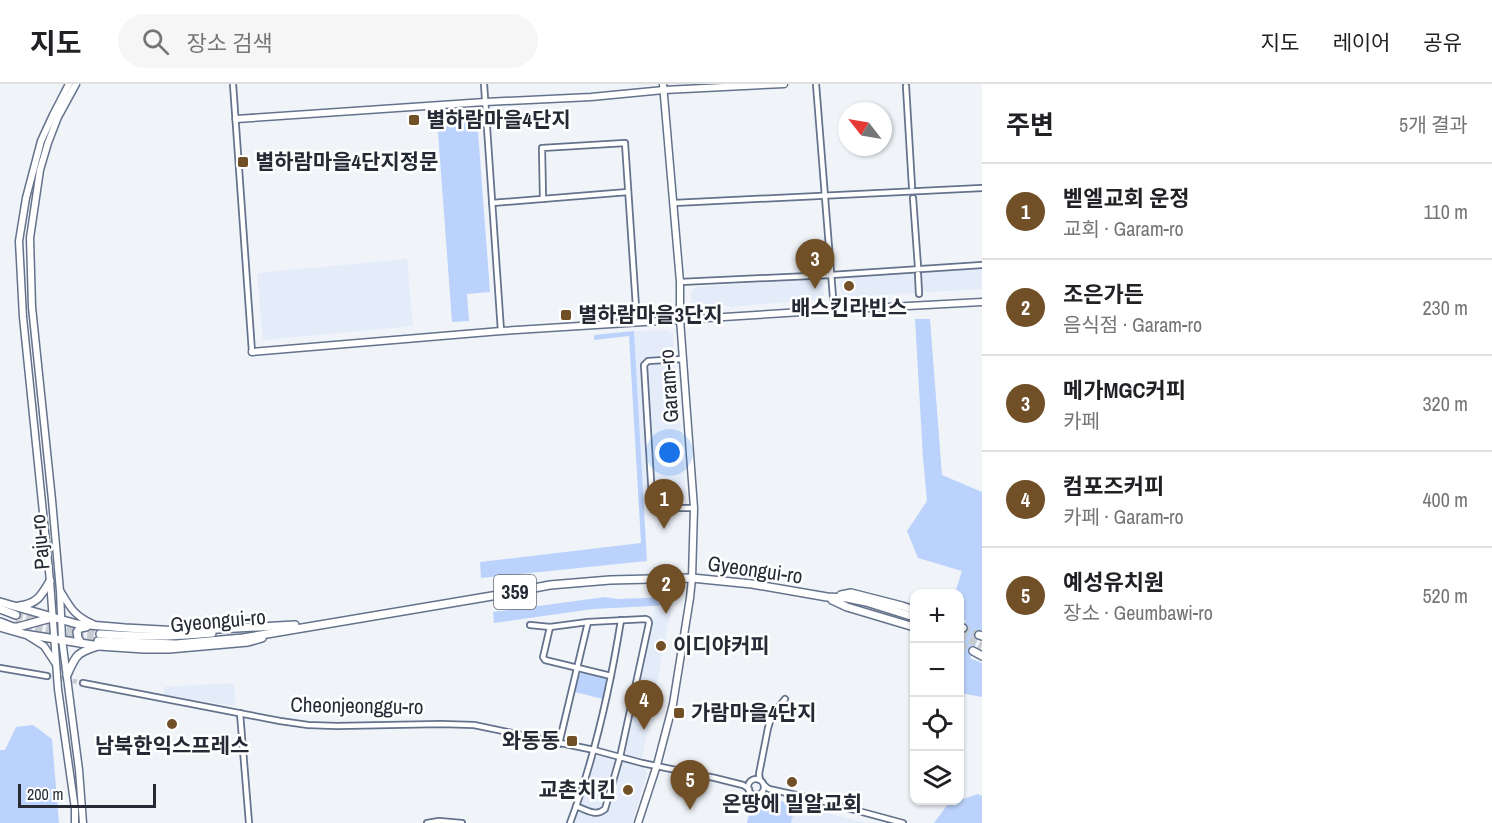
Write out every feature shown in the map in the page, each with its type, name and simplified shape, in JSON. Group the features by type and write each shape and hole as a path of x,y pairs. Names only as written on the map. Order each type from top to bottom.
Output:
{"main road":[{"name":"Gyeongui-ro","path":"99,640 294,627 550,585 610,580 692,578 752,584 827,597 847,598 910,615"},
{"path":"14,607 33,603 44,592 50,581"},
{"path":"827,597 850,593 910,609"},
{"path":"827,597 847,607 910,626"},
{"path":"0,602 77,624 180,631 294,627"},
{"path":"0,609 16,619 0,617"},
{"path":"0,622 18,627 57,619"},
{"path":"81,643 77,634 78,629 94,625"},
{"path":"0,627 24,634 81,643 99,640 144,649 170,649 248,642 294,627"},
{"path":"67,675 78,654 99,640"},
{"path":"973,651 982,656"}],"street":[{"path":"69,88 76,84"},
{"path":"233,84 252,352 501,331 982,302"},
{"path":"484,84 501,331"},
{"path":"236,119 591,97 663,87 784,84"},
{"path":"816,84 834,310"},
{"path":"906,86 912,187"},
{"name":"Garam-ro","path":"638,823 657,765 673,704 692,578 694,508 680,319 680,282 663,87"},
{"name":"Paju-ro","path":"57,619 60,591 32,307 30,238 40,170 69,88"},
{"name":"Paju-ro","path":"69,88 41,141 26,198 19,241 23,316 50,581 57,619 56,665 75,823"},
{"path":"543,198 542,148 625,143 637,322"},
{"path":"674,203 982,188"},
{"path":"492,203 628,192"},
{"path":"913,198 918,267"},
{"path":"680,282 982,266"},
{"path":"918,274 920,294"},
{"path":"683,359 648,361 644,365 651,498 654,505 660,507 694,508"},
{"path":"60,591 74,613 94,625"},
{"path":"530,625 550,627 646,618 649,623 620,757 605,809 594,813 576,806"},
{"path":"570,823 594,750 621,620"},
{"path":"559,744 588,622"},
{"path":"550,627 543,657 545,660 611,676"},
{"path":"24,634 44,646 56,665"},
{"name":"Paju-ro","path":"58,639 67,675 83,823"},
{"path":"0,668 47,676"},
{"name":"Cheonjeonggu-ro","path":"83,683 287,722 323,726 474,725 749,786"},
{"path":"786,699 772,715 768,728 762,783 759,794 754,794 749,786 762,783 903,823"},
{"path":"240,712 249,823"},
{"path":"427,823 439,821 462,823"}],"shaded area":[{"path":"473,115 477,118 490,292 467,294 469,321 452,322 437,118"},
{"path":"407,259 413,326 263,340 257,273"},
{"path":"982,269 982,289 846,297 841,292 840,282 846,277"},
{"path":"818,279 823,284 824,295 820,299 730,307 721,304 697,307 691,302 691,293 696,287"},
{"path":"915,319 930,319 942,475 982,492 982,629 970,658 982,663 982,697 964,694 964,626 966,621 964,620 964,589 956,589 962,571 918,558 907,531 927,501"},
{"path":"668,330 673,334 686,498 680,503 644,504 634,331"},
{"path":"634,331 647,561 481,578 480,562 641,543 629,336 594,340 594,335"},
{"path":"605,597 617,599 670,597 673,599 672,605 593,609 494,623 493,612"},
{"path":"672,605 642,759 627,755 624,751 655,607"},
{"path":"582,673 605,678 607,681 603,699 575,692 578,676"},
{"path":"234,683 235,706 164,695 164,687"},
{"path":"33,725 52,739 59,823 0,823 0,750 5,750 16,727"},
{"path":"597,756 642,766 646,770 647,774 632,823 573,823"},
{"path":"978,794 982,796 982,823 934,823 947,805 964,805 964,799"},
{"path":"766,797 796,805 791,823 747,823 752,800"},
{"path":"796,805 866,823 791,823"}],"tunnel":[{"path":"16,615 100,634"},
{"path":"15,623 98,641"},
{"path":"964,628 979,635"},
{"path":"964,637 982,646"},
{"path":"964,647 973,651"},
{"path":"47,676 83,683"}],"place":[{"name":"별하람마을4단지","path":"414,120"},
{"name":"별하람마을4단지정문","path":"243,162"},
{"name":"배스킨라빈스","path":"849,286"},
{"name":"메가MGC커피","path":"815,289"},
{"name":"별하람마을3단지","path":"566,315"},
{"name":"벧엘교회 운정","path":"664,529"},
{"name":"조은가든","path":"666,614"},
{"name":"이디야커피","path":"661,646"},
{"name":"가람마을4단지","path":"679,713"},
{"name":"남북한익스프레스","path":"172,724"},
{"name":"컴포즈커피","path":"644,730"},
{"name":"와동동","path":"572,741"},
{"name":"온땅에 밀알교회","path":"792,782"},
{"name":"교촌치킨","path":"628,790"},
{"name":"예성유치원","path":"690,810"}]}
